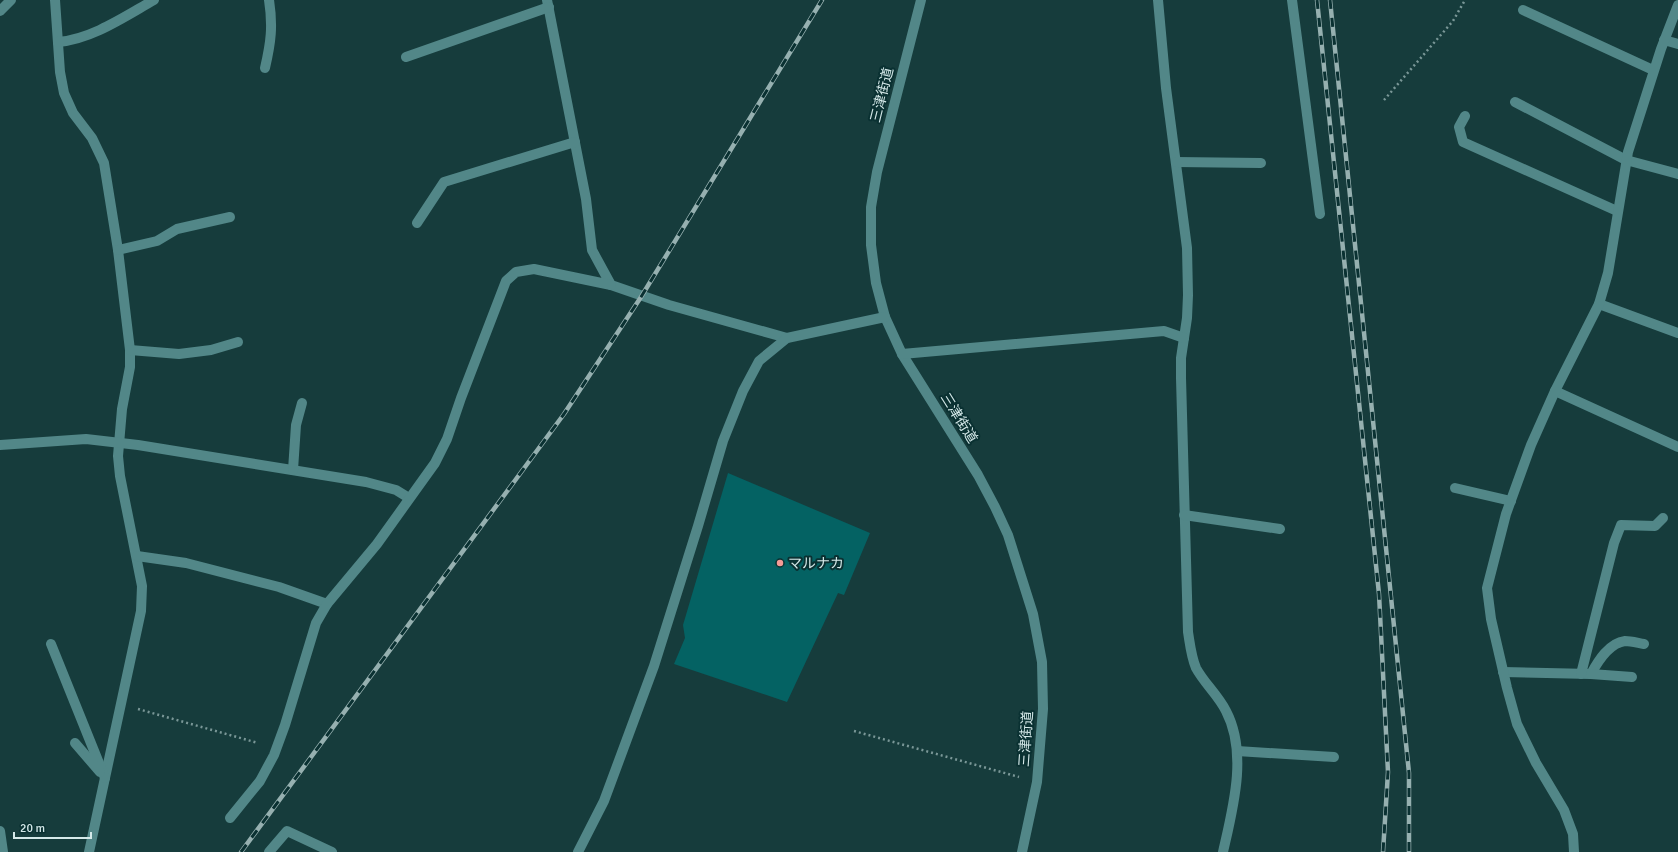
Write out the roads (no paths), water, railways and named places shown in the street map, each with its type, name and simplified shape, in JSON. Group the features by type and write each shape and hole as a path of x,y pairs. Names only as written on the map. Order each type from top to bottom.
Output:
{"street":[{"path":"0,11 11,0"},
{"path":"55,0 64,93 73,113 92,138 104,163 118,250 130,350 130,367 122,408 119,443 120,476 142,586 141,611 90,852"},
{"path":"58,42 72,41 93,32 154,0"},
{"path":"265,68 271,38 272,20 269,0"},
{"name":"三津街道","path":"921,0 877,172 871,207 871,245 876,283 885,317 902,354 978,475 1008,535 1032,614 1042,662 1043,709 1037,782 1022,852"},
{"path":"1158,0 1166,88 1187,248 1188,295 1181,358 1181,378 1188,632 1191,654 1197,669 1226,710 1234,732 1237,750 1236,775 1231,814 1223,852"},
{"path":"1292,0 1320,214"},
{"path":"406,57 548,4 586,199 592,250 611,285"},
{"path":"1574,852 1573,834 1564,810 1536,763 1517,724 1491,619 1487,588 1511,501 1532,445 1555,391 1599,304 1608,273 1626,160 1664,40 1678,5"},
{"path":"1523,10 1654,70"},
{"path":"1664,40 1678,44"},
{"path":"1515,102 1626,160 1678,174"},
{"path":"1465,116 1459,127 1463,142 1617,211"},
{"path":"417,223 444,182 575,142"},
{"path":"1176,162 1261,163"},
{"path":"118,250 156,241 177,229 230,217"},
{"path":"230,818 260,781 276,748 285,725 316,623 327,604 377,544 435,463 447,439 461,398 506,281 516,272 534,269 611,285 669,305 787,338"},
{"path":"1599,304 1678,333"},
{"path":"578,852 604,801 654,666 698,526 718,456 743,391 759,361 787,338 885,317"},
{"path":"902,354 1164,331 1184,338"},
{"path":"130,350 179,354 211,350 238,342"},
{"path":"1555,391 1678,447"},
{"path":"293,470 296,425 302,403"},
{"path":"0,445 86,439 119,443 366,482 396,490 409,498"},
{"path":"1455,488 1511,501"},
{"path":"1184,515 1280,529"},
{"path":"1581,674 1614,543 1621,525 1655,526 1663,518"},
{"path":"137,556 186,564 271,585 327,604"},
{"path":"1591,674 1597,663 1610,647 1624,641 1644,644"},
{"path":"51,644 105,778"},
{"path":"1503,672 1591,674 1632,677"},
{"path":"75,743 105,778"},
{"path":"1237,750 1334,757"},
{"path":"269,852 287,831 332,852"},
{"path":"0,832 3,852"}],"railway":[{"path":"241,852 564,414 641,297 822,0"},
{"path":"1317,0 1379,594 1388,772 1383,852"},
{"path":"1330,0 1409,773 1409,852"}],"place":[{"name":"マルナカ","path":"780,563"}]}
